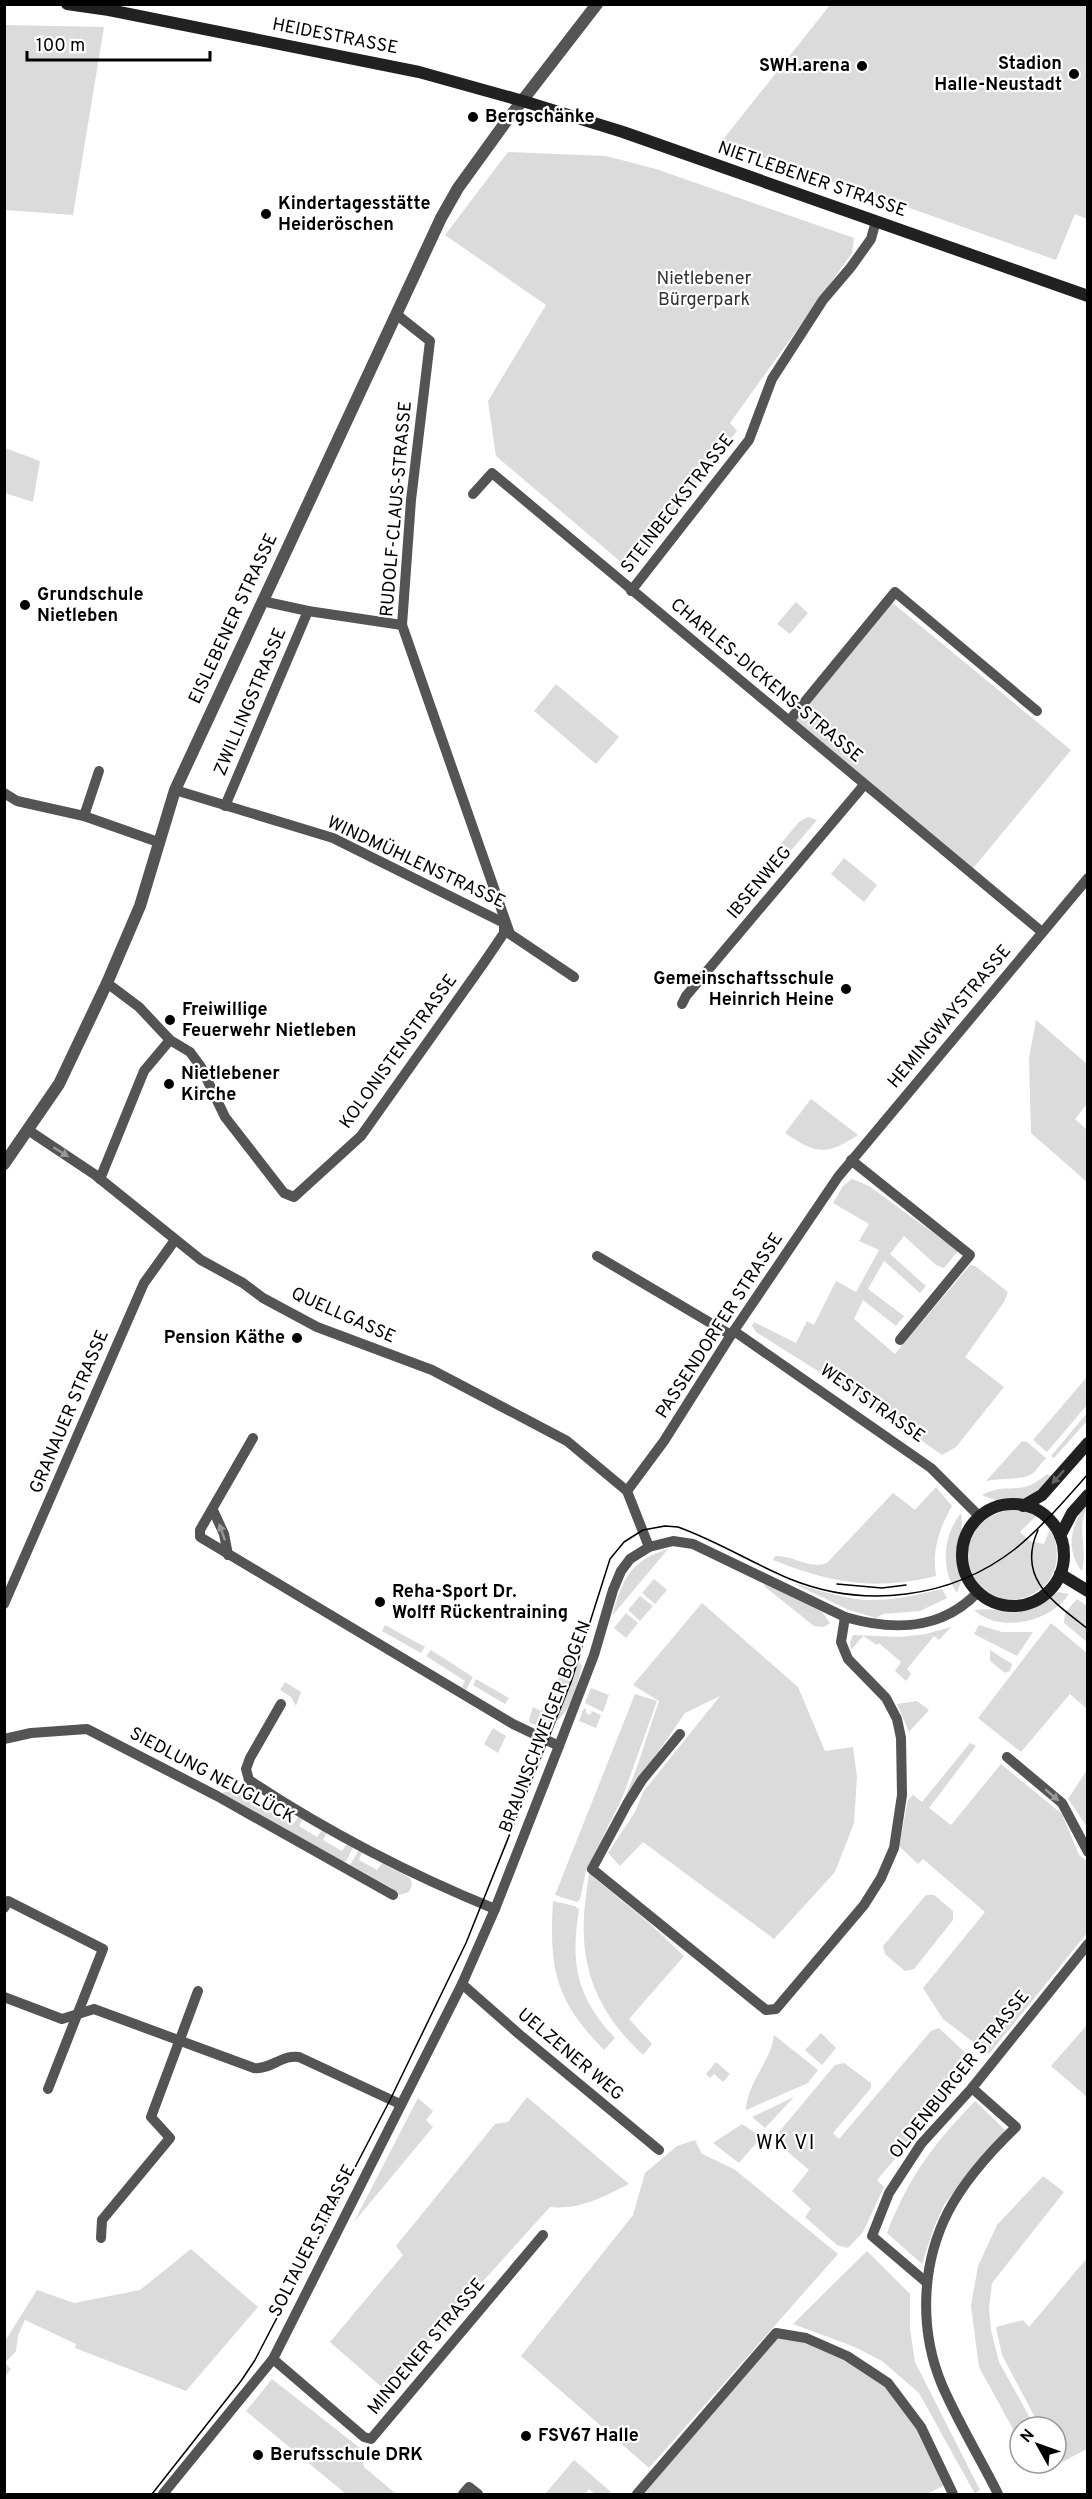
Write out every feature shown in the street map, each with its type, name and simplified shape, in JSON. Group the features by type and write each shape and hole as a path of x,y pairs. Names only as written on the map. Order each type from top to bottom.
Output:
{"main road":[{"name":"HEIDESTRASSE","path":"67,4 110,9 403,69 523,101"},
{"name":"NIETLEBENER STRASSE","path":"523,101 608,127 1088,296"},
{"path":"1023,1506 1042,1495 1088,1443"},
{"path":"1060,1536 1072,1513 1088,1494"},
{"path":"1023,1506 1045,1516 1060,1536 1063,1552 1060,1574 1046,1594 1022,1605 1008,1606 995,1603 978,1592 967,1578 962,1557 965,1538 980,1517 997,1507 1023,1506"},
{"path":"1060,1574 1088,1591"}],"street":[{"name":"EISLEBENER STRASSE","path":"4,1164 59,1084 107,983 140,906 175,790 441,218 458,188 597,4"},
{"name":"STEINBECKSTRASSE","path":"632,591 749,440 772,379 823,300 871,239 876,221"},
{"name":"RUDOLF-CLAUS-STRASSE","path":"396,314 430,341 411,500 402,625 504,923"},
{"name":"CHARLES-DICKENS-STRASSE","path":"473,494 492,473 1042,932"},
{"path":"789,721 895,592 1037,711"},
{"path":"262,601 308,611 402,625"},
{"name":"ZWILLINGSTRASSE","path":"225,806 308,611"},
{"path":"84,816 99,771"},
{"name":"IBSENWEG","path":"682,1004 686,996 864,785"},
{"name":"WINDMÜHLENSTRASSE","path":"175,790 333,838 504,923"},
{"path":"4,793 17,801 84,816 158,842"},
{"path":"4,806 17,801"},
{"name":"HEMINGWAYSTRASSE","path":"838,1177 1088,878"},
{"path":"504,923 510,934 574,977"},
{"name":"KOLONISTENSTRASSE","path":"170,1040 190,1053 201,1067 225,1117 284,1193 294,1197 361,1136 504,933 504,923"},
{"path":"97,1177 144,1071 170,1040 139,1006 107,983"},
{"name":"QUELLGASSE","path":"28,1130 97,1177 201,1260 243,1283 263,1298 317,1327 432,1370 567,1441 627,1491"},
{"path":"851,1160 970,1255 900,1340"},
{"name":"PASSENDORFER STRASSE","path":"627,1491 664,1441 732,1333 838,1177"},
{"name":"GRANAUER STRASSE","path":"4,1604 144,1283 175,1240"},
{"name":"WESTSTRASSE","path":"597,1256 732,1333 931,1468 980,1517"},
{"path":"253,1438 200,1530 200,1537 513,1724 559,1746"},
{"path":"627,1491 649,1547 673,1541 693,1544 845,1617 869,1624 905,1626 932,1621 954,1612 978,1592"},
{"path":"213,1510 224,1534 228,1555"},
{"name":"BRAUNSCHWEIGER BOGEN","path":"462,1984 495,1909 594,1655 617,1580 630,1560 649,1547"},
{"path":"680,1734 642,1780 592,1869 765,2010 776,2009 864,1905 881,1878 894,1848 902,1795 901,1738 897,1719 885,1698 848,1659 841,1642 845,1617"},
{"name":"SIEDLUNG NEUGLÜCK","path":"281,1704 250,1758 246,1769 249,1780 421,1878 495,1909"},
{"name":"SIEDLUNG NEUGLÜCK","path":"4,1739 32,1733 87,1729 217,1796 393,1895"},
{"path":"1006,1757 1062,1803 1088,1852"},
{"path":"4,1908 8,1901 103,1949 48,2089"},
{"name":"OLDENBURGER STRASSE","path":"926,2282 872,2236 889,2193 921,2144 972,2088 1088,1944"},
{"name":"SOLTAUER STRASSE","path":"164,2494 273,2359 462,1984"},
{"name":"UELZENER WEG","path":"462,1984 659,2150"},
{"path":"102,2238 102,2220 170,2138 151,2117 198,1991"},
{"path":"4,1997 62,2019 94,2008 258,2068 289,2057 299,2057 400,2104"},
{"path":"972,2088 1016,2127 968,2181 948,2212 933,2250 926,2282 926,2330 942,2384 998,2494"},
{"name":"MINDENER STRASSE","path":"273,2359 364,2438 371,2439 543,2235"},
{"path":"637,2494 776,2333 806,2338 847,2356 888,2383 921,2427 953,2494"},
{"path":"462,2494 469,2487 478,2494"}],"green space":[{"path":"830,5 1087,5 1087,219 1075,214 1056,260 721,142"},
{"path":"5,25 104,27 73,215 5,210"},
{"name":"Nietlebener Bürgerpark","path":"508,152 606,156 656,169 854,238 852,253 730,423 737,431 628,568 496,456 488,401 546,305 445,235"},
{"path":"5,448 40,461 33,502 5,493"},
{"path":"889,600 1071,750 970,872 789,721"},
{"path":"796,602 808,613 790,634 777,624"},
{"path":"556,684 619,737 596,764 534,711"},
{"path":"808,817 817,820 771,874 762,866 799,822"},
{"path":"844,858 877,885 864,902 831,874"},
{"path":"1036,1020 1087,1064 1087,1104 1075,1119 1087,1130 1087,1182 1031,1133 1029,1058"},
{"path":"811,1099 858,1135 847,1142 821,1150 805,1145 785,1133"},
{"path":"852,1179 869,1186 958,1251 944,1268 936,1265 904,1236 890,1254 926,1286 920,1293 884,1261 868,1289 904,1316 896,1326 863,1300 854,1319 895,1354 970,1265 975,1266 1008,1292 1004,1302 965,1357 1004,1387 956,1447 942,1455 867,1402 756,1332 752,1326 754,1322 796,1343 807,1321 814,1325 836,1281 856,1292 879,1250 859,1241 869,1224 833,1203 843,1186"},
{"path":"1087,1377 1087,1405 1047,1452 1033,1440"},
{"path":"1087,1413 1087,1421 1054,1458 1051,1456"},
{"path":"1022,1441 1027,1442 1046,1458 1036,1471 1023,1477 986,1481"},
{"path":"1047,1474 1053,1477 1039,1492 1026,1498 1003,1501 982,1495 999,1489 1022,1488"},
{"path":"936,1487 952,1506 943,1523 938,1540 935,1557 936,1576 914,1581 873,1584 834,1579 773,1560 775,1556 782,1556 814,1565 827,1563 893,1493 915,1510"},
{"path":"1085,1505 1087,1508 1082,1523 1084,1555 1082,1571 1073,1555 1072,1538 1076,1521"},
{"path":"1010,1510 1025,1511 1036,1516 1020,1532 1030,1541 1044,1544 1050,1529 1057,1553 1054,1571 1045,1586 1030,1595 1010,1600 992,1596 979,1584 970,1568 968,1550 973,1533 987,1519"},
{"path":"961,1513 958,1559 961,1582 957,1593 948,1573 946,1552 950,1532"},
{"path":"668,1549 612,1616 624,1582 630,1573 644,1559"},
{"path":"654,1579 667,1590 655,1604 642,1593"},
{"path":"792,1583 865,1600 894,1599 942,1589 947,1598 920,1611 883,1614 876,1618 849,1610"},
{"path":"765,1584 822,1612 830,1623 824,1627 814,1626 764,1586"},
{"path":"1058,1592 1069,1594 1050,1612 1024,1622 997,1622 974,1610 1028,1609"},
{"path":"640,1596 653,1606 640,1621 628,1610"},
{"path":"1077,1599 1087,1606 1087,1642 1064,1623 1065,1613"},
{"path":"702,1603 798,1687 825,1751 853,1747 857,1777 854,1823 835,1872 774,1939 643,1842 620,1866 608,1853 635,1812 643,1792 720,1696 685,1713 628,1796 593,1877 649,1923 684,1956 629,2019 652,2044 643,2055 612,2020 593,1983 584,1942 586,1896 594,1856 626,1795 659,1701 633,1685"},
{"path":"626,1613 638,1623 626,1638 614,1628"},
{"path":"1051,1623 1087,1653 1087,1709 1070,1694 1021,1752 978,1718"},
{"path":"385,1625 425,1647 421,1653 382,1631"},
{"path":"979,1625 1002,1632 1033,1632 1017,1656 974,1634"},
{"path":"951,1627 939,1640 934,1636 907,1669 911,1674 906,1681 895,1671 901,1662 879,1643 877,1645 863,1636 851,1650 850,1642 853,1635 901,1637 926,1634"},
{"path":"431,1650 473,1677 466,1690 462,1687 465,1681 426,1656"},
{"path":"990,1650 1012,1664 1010,1671 1005,1673 990,1661"},
{"path":"566,1652 582,1665 577,1687 567,1709 552,1724 542,1726 530,1723 533,1707 541,1711 567,1663 560,1658"},
{"path":"476,1679 509,1698 505,1704 473,1685"},
{"path":"285,1682 301,1692 296,1706 291,1697 280,1690"},
{"path":"591,1688 609,1695 603,1712 585,1703"},
{"path":"635,1694 657,1701 623,1796 586,1871 580,1899 577,1902 555,1895"},
{"path":"917,1701 929,1710 909,1732 897,1704"},
{"path":"584,1708 590,1715 592,1711 601,1715 596,1728 579,1721"},
{"path":"493,1728 506,1736 498,1753 484,1744"},
{"path":"970,1743 976,1746 929,1808 951,1825 1001,1764 1062,1814 1079,1855 1087,1861 1087,1933 989,2054 943,2019 923,1988 985,1912 923,1859 918,1864 899,1846 908,1800 913,1795 922,1802"},
{"path":"1087,1770 1087,1827 1068,1799"},
{"path":"249,1785 256,1790 251,1798 270,1810 275,1802 279,1805 275,1813 294,1823 299,1816 303,1819 299,1826 317,1837 322,1830 327,1833 323,1840 342,1851 347,1844 353,1847 347,1860 344,1862 222,1793"},
{"path":"359,1850 362,1852 359,1860 377,1870 382,1863 410,1878 412,1884 409,1892 399,1895 393,1892 392,1888 350,1865"},
{"path":"926,1895 934,1895 953,1911 953,1920 914,1969 905,1971 885,1954 883,1946"},
{"path":"553,1901 575,1906 579,1910 575,1947 579,1979 592,2008 615,2038 604,2050 575,2015 565,1999 559,1982 552,1946"},
{"path":"1087,2025 1087,2097 1051,2066"},
{"path":"939,2028 973,2060 973,2066 877,2180 884,2187 863,2232 848,2248 837,2245 805,2217 811,2209 792,2191 809,2170 773,2139 835,2065 844,2063 871,2083 871,2088 833,2133 839,2139 931,2031"},
{"path":"821,2033 836,2048 822,2065 805,2050"},
{"path":"774,2035 818,2070 808,2083 746,2110 750,2090 772,2045"},
{"path":"716,2062 730,2074 723,2082 714,2074 710,2078 706,2074"},
{"path":"527,2097 629,2184 581,2204 550,2207 385,2390 330,2342 403,2255 396,2246 495,2124 508,2122"},
{"path":"794,2097 765,2128 752,2117"},
{"path":"418,2098 433,2111 426,2120 433,2127 354,2222"},
{"path":"975,2101 1005,2130 945,2203 934,2227 922,2264 887,2233 913,2178 934,2147"},
{"path":"742,2124 757,2134 758,2141 739,2163 713,2143"},
{"path":"695,2140 702,2154 734,2169 838,2254 649,2468 521,2356 633,2215 645,2173 677,2146"},
{"path":"1043,2176 1064,2192 992,2283 989,2308 991,2330 999,2362 1028,2415 1008,2415 1008,2420 979,2367 971,2306 978,2266 997,2225"},
{"path":"191,2249 258,2307 186,2391 75,2348 76,2344 25,2320 18,2335 16,2351 5,2363 5,2341 37,2290 74,2303 140,2290"},
{"path":"867,2251 910,2294 910,2329 915,2362 980,2490 975,2494 919,2393 882,2361 855,2347 793,2324"},
{"path":"1087,2258 1087,2449 1068,2459 1068,2415 1034,2415 1002,2355 996,2327 1023,2320 1029,2327"},
{"path":"776,2333 806,2338 889,2384 921,2427 947,2484 927,2494 637,2494"},
{"path":"5,2363 11,2369 5,2377"},
{"path":"272,2379 360,2448 364,2467 396,2494 346,2494 246,2411"},
{"path":"574,2460 611,2492 595,2494 589,2489 585,2494 545,2494"}],"tram line":[{"path":"152,2494 255,2360 390,2100 466,1943 571,1682 610,1559 624,1542 643,1530 665,1526 678,1527 790,1579 818,1588 847,1594 877,1596 906,1594 963,1579 990,1566 1035,1532 1088,1474"},
{"path":"1038,1530 1032,1547 1035,1576 1051,1599 1088,1629"},
{"path":"837,1584 882,1588 906,1585"}],"place":[{"name":"SWH.arena","path":"862,66"},
{"name":"Stadion Halle-Neustadt","path":"1074,74"},
{"name":"Bergschänke","path":"473,117"},
{"name":"Kindertagesstätte Heideröschen","path":"266,214"},
{"name":"Grundschule Nietleben","path":"25,605"},
{"name":"Gemeinschaftsschule Heinrich Heine","path":"846,989"},
{"name":"Freiwillige Feuerwehr Nietleben","path":"170,1020"},
{"name":"Nietlebener Kirche","path":"169,1084"},
{"name":"Pension Käthe","path":"297,1338"},
{"name":"Reha-Sport Dr. Wolff Rückentraining","path":"380,1602"},
{"name":"FSV67 Halle","path":"526,2436"},
{"name":"Berufsschule DRK","path":"258,2455"}],"district":[{"name":"WK VI","path":"786,2144"}]}
